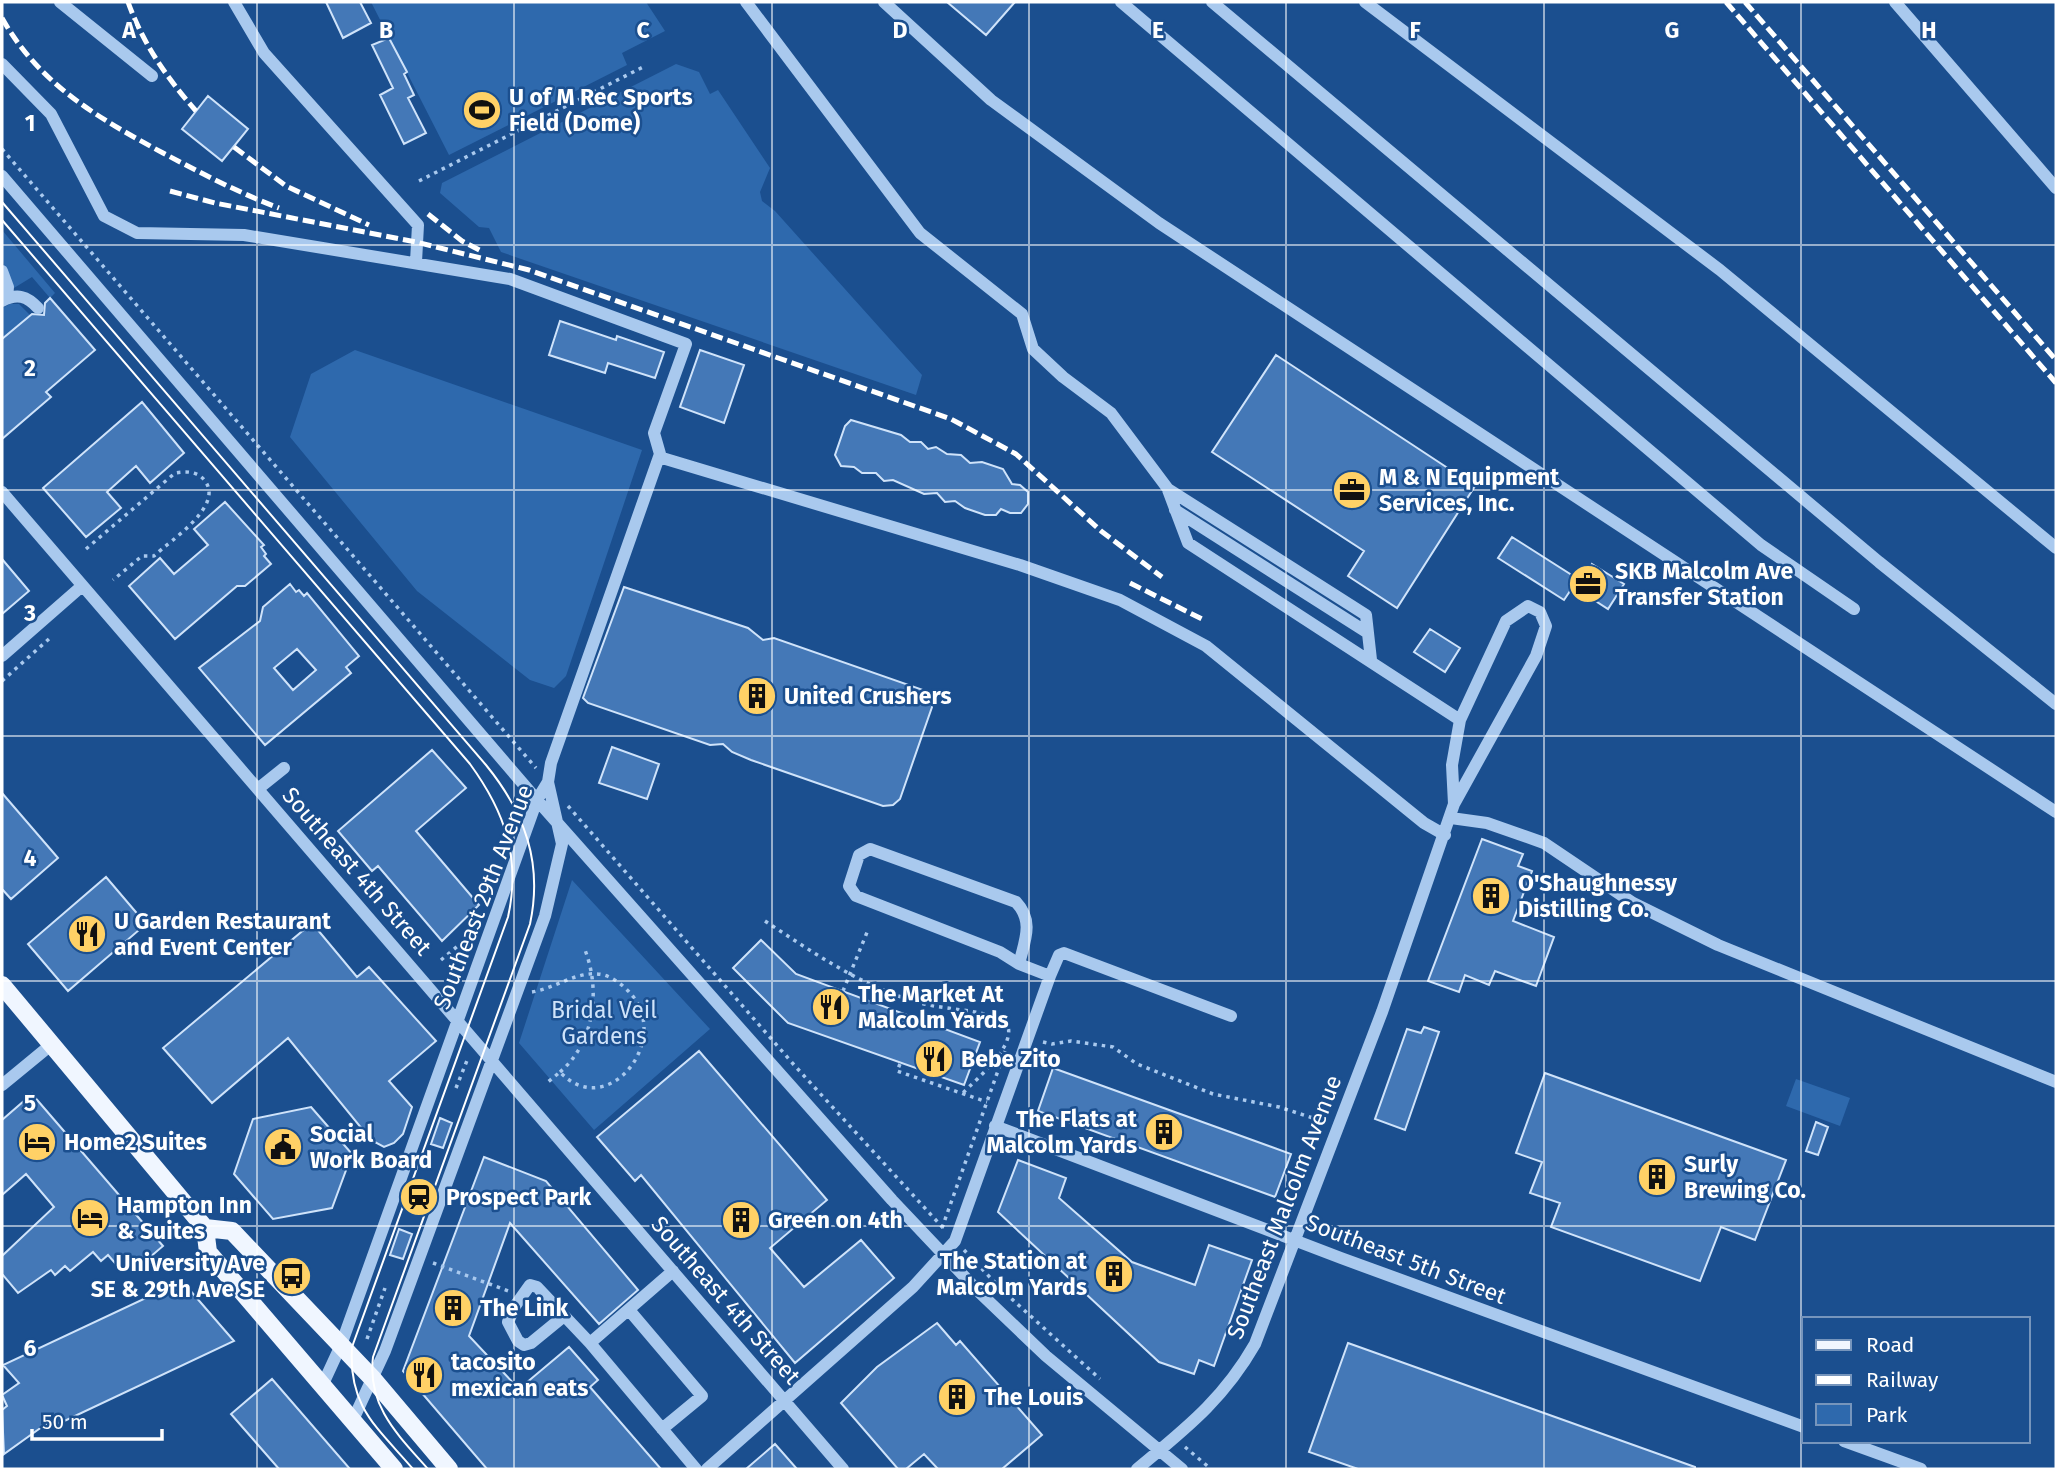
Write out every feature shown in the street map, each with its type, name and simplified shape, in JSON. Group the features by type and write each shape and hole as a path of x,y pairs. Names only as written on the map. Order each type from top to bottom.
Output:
{"main road":[{"path":"2,985 205,1228 208,1252 394,1469"},
{"path":"205,1228 232,1231 373,1379 449,1469"}],"street":[{"path":"60,2 152,76"},
{"path":"234,2 264,53 418,225 416,262"},
{"path":"746,2 920,233 1022,314 1033,349 1063,377 1111,413 1168,489 1188,543 1460,720"},
{"path":"884,2 991,100 1159,223 2056,812"},
{"path":"1121,2 1761,545 1854,609"},
{"path":"1212,2 1868,553 2056,704"},
{"path":"1365,2 1720,270 2056,548"},
{"path":"1895,2 2056,188"},
{"path":"2,64 51,114 104,216 137,233 244,235 510,279 686,344 654,433 659,457 555,751 548,782"},
{"path":"2,176 537,800 943,1255 1046,1356 1182,1469"},
{"path":"2,271 8,287 5,300 29,298 38,308"},
{"path":"659,457 1020,565 1120,600 1206,646 1423,823 1445,835"},
{"path":"1168,489 1366,615 1371,660"},
{"name":"Southeast 4th Street","path":"2,492 494,1060 843,1469"},
{"path":"1175,510 1368,633"},
{"path":"2,656 82,586"},
{"path":"1528,606 1540,612 1546,626 1536,656 1454,804 1452,765 1460,720 1506,621 1528,606"},
{"path":"259,789 284,768"},
{"name":"Southeast 29th Avenue","path":"323,1384 341,1345 537,800 548,782"},
{"name":"Southeast 29th Avenue","path":"352,1422 373,1379 494,1060 545,916 562,844 548,782"},
{"name":"Southeast Malcolm Avenue","path":"1137,1469 1206,1412 1233,1381 1255,1344 1382,1012 1454,804"},
{"path":"1451,818 1487,823 1544,843 1633,903 1718,945 2056,1082"},
{"path":"1019,964 1027,914 1016,902 870,849 859,855 849,886 856,897 1000,952 1019,964 1049,976"},
{"path":"707,1469 913,1287 955,1241 1049,976 1059,956 1065,953 1231,1016"},
{"path":"2,1085 52,1044"},
{"name":"Southeast 5th Street","path":"995,1126 1802,1426"},
{"path":"590,1343 673,1271"},
{"path":"564,1317 531,1343 524,1345 518,1341 508,1322 530,1285 537,1287 590,1343 696,1469"},
{"path":"629,1310 702,1396 662,1429"},
{"path":"1850,1443 1921,1469"}],"path":[{"path":"419,181 643,67"},
{"path":"2,149 548,782 942,1230 1010,1028 998,1018 918,1003 849,975 765,921"},
{"path":"86,549 175,473 192,472 206,482 210,490 207,508 154,556 142,556 113,580"},
{"path":"2,681 50,638"},
{"path":"843,991 868,930"},
{"path":"441,960 474,933"},
{"path":"548,1082 576,1055 587,1033 594,998 593,974 585,950"},
{"path":"532,992 552,989 573,977 593,974 606,975 617,981 635,998 644,1030 640,1053 623,1075 597,1088 575,1086 560,1073"},
{"path":"1043,1042 1052,1044 1071,1041 1113,1047 1137,1064 1213,1094 1279,1107 1316,1119"},
{"path":"962,1094 1005,1049"},
{"path":"456,1088 468,1058"},
{"path":"900,1064 897,1071 986,1102"},
{"path":"967,1254 1101,1380"},
{"path":"433,1263 522,1296"},
{"path":"367,1339 385,1288"},
{"path":"358,1331 377,1346"},
{"path":"1191,1451 1211,1469"}],"green space":[{"name":"U of M Rec Sports Field (Dome)","path":"371,2 646,2 665,31 622,53 627,65 449,155"},
{"path":"676,64 699,72 710,94 718,90 770,168 760,192 762,201 775,211 922,375 916,395 501,252 489,228 479,227 440,193 442,183"},
{"path":"2,230 55,293 50,298 32,277 14,288 4,268"},
{"path":"19,304 30,315 2,339 2,308"},
{"path":"355,350 642,450 566,676 554,688 530,680 417,591 290,437 311,374"},
{"name":"Bridal Veil Gardens","path":"572,880 710,1029 594,1130 519,1043"},
{"path":"1796,1079 1850,1098 1840,1126 1786,1106"}],"building":[{"path":"326,2 360,2 371,23 343,38"},
{"path":"947,2 1015,2 986,35"},
{"path":"389,38 407,72 404,74 414,95 408,98 426,133 404,144 380,95 393,88 372,45"},
{"path":"208,96 248,129 222,161 182,129"},
{"path":"50,298 95,350 46,392 51,397 2,439 2,339 32,314 44,315 45,303"},
{"path":"560,321 616,340 617,336 664,352 655,378 608,363 605,373 549,355"},
{"path":"700,350 744,365 724,423 680,407"},
{"path":"1276,355 1475,486 1397,608 1348,576 1364,551 1212,452"},
{"path":"142,402 184,453 150,483 136,466 107,492 121,508 86,537 43,488"},
{"path":"851,420 901,435 910,442 921,442 928,449 936,447 947,454 961,455 970,463 982,462 1003,469 1012,484 1020,485 1028,492 1028,504 1021,513 1010,513 1001,509 996,515 985,515 965,508 955,501 945,502 937,493 924,494 893,480 884,481 876,473 862,473 854,467 841,466 835,455 845,426"},
{"path":"225,502 264,545 261,547 266,554 264,556 271,564 245,586 237,586 175,639 129,586 160,558 174,574 208,545 194,529"},
{"path":"1512,537 1578,579 1564,600 1498,558"},
{"path":"2,559 29,591 2,614"},
{"path":"1592,564 1624,584 1608,609 1577,589"},
{"path":"290,584 296,592 299,590 304,596 307,593 359,656 346,667 351,673 265,745 199,668 260,621 263,607","holes":["297,649 316,670 293,690 274,668"]},
{"name":"United Crushers","path":"624,587 748,628 763,640 774,638 926,691 932,698 932,707 900,799 893,805 883,806 751,760 732,752 723,744 710,745 588,703 583,698"},
{"path":"1430,629 1460,648 1445,672 1414,652"},
{"path":"612,747 659,764 647,799 599,783"},
{"path":"432,750 466,788 416,831 479,905 442,941 378,866 372,871 338,831"},
{"path":"2,793 58,858 11,899 2,889"},
{"name":"O'Shaughnessy Distilling Co.","path":"1482,839 1523,854 1518,866 1532,871 1513,921 1554,937 1536,986 1495,971 1489,985 1465,975 1459,992 1428,981"},
{"name":"U Garden Restaurant and Event Center","path":"106,877 146,924 68,991 28,944"},
{"path":"312,923 357,977 369,967 436,1041 389,1081 412,1107 403,1134 394,1143 384,1147 371,1140 288,1038 212,1103 163,1048"},
{"name":"The Market At Malcolm Yards","path":"761,940 796,974 980,1042 964,1085 788,1023 733,968"},
{"path":"1424,1027 1439,1032 1405,1130 1375,1119 1407,1029 1421,1033"},
{"name":"Green on 4th","path":"699,1051 827,1200 770,1248 804,1287 861,1240 894,1278 795,1363 641,1175 635,1181 597,1137"},
{"name":"The Flats at Malcolm Yards","path":"1053,1068 1291,1154 1275,1197 1038,1111"},
{"name":"Surly Brewing Co.","path":"1545,1073 1786,1160 1755,1240 1721,1227 1700,1281 1551,1227 1560,1203 1530,1193 1542,1162 1516,1153"},
{"path":"32,1094 163,1246 135,1270 123,1256 115,1263 108,1255 101,1261 93,1252 70,1271 65,1266 55,1275 51,1270 18,1293 2,1274 2,1256 54,1207 26,1174 2,1195 2,1120"},
{"path":"311,1107 352,1154 332,1208 273,1219 234,1174 253,1119"},
{"path":"440,1118 452,1123 443,1148 431,1144"},
{"path":"1816,1122 1828,1127 1818,1155 1806,1151"},
{"name":"The Link","path":"484,1157 546,1181 638,1290 599,1324 510,1223 469,1336 519,1389 569,1347 598,1380 590,1387 661,1469 487,1469 403,1371"},
{"name":"The Station at Malcolm Yards","path":"1018,1160 1066,1178 1059,1198 1132,1262 1195,1285 1209,1245 1252,1260 1214,1366 1199,1360 1194,1374 1159,1362 998,1212"},
{"path":"399,1229 412,1234 403,1259 390,1255"},
{"path":"182,1281 234,1341 58,1424 53,1419 4,1454 2,1410 7,1406 2,1395 19,1383 3,1365"},
{"name":"The Louis","path":"937,1323 956,1345 960,1341 1042,1435 1002,1469 938,1469 924,1454 906,1469 898,1469 841,1403 877,1367"},
{"path":"1348,1343 1695,1469 1358,1469 1309,1452"},
{"path":"272,1379 350,1469 279,1469 231,1414"},
{"path":"775,1444 797,1469 746,1469"}],"tram line":[{"path":"2,202 486,765 511,802 527,840 534,880 530,924 373,1357 372,1374 380,1405 396,1432 428,1469"},
{"path":"2,220 470,764 493,800 507,836 512,875 508,917 352,1347 352,1368 360,1401 377,1428 413,1469"}],"railway":[{"path":"128,2 157,60 196,111"},
{"path":"1726,2 2056,383"},
{"path":"1745,2 2056,360"},
{"path":"2,18 34,62 72,97 93,112 192,168 279,208"},
{"path":"234,147 286,186 369,225"},
{"path":"170,191 215,203 416,242 529,270 951,419 1016,454 1101,531 1162,577"},
{"path":"428,214 462,241 483,252"},
{"path":"1130,583 1204,620"}],"place":[{"name":"U of M Rec Sports Field (Dome)","path":"482,110"},
{"name":"M & N Equipment Services, Inc.","path":"1352,490"},
{"name":"SKB Malcolm Ave Transfer Station","path":"1588,584"},
{"name":"United Crushers","path":"757,696"},
{"name":"O'Shaughnessy Distilling Co.","path":"1491,896"},
{"name":"U Garden Restaurant and Event Center","path":"87,934"},
{"name":"The Market At Malcolm Yards","path":"831,1007"},
{"name":"Bebe Zito","path":"934,1059"},
{"name":"The Flats at Malcolm Yards","path":"1164,1132"},
{"name":"Home2 Suites","path":"37,1142"},
{"name":"Social Work Board","path":"283,1147"},
{"name":"Surly Brewing Co.","path":"1657,1177"},
{"name":"Prospect Park","path":"419,1197"},
{"name":"Hampton Inn & Suites","path":"90,1218"},
{"name":"Green on 4th","path":"741,1220"},
{"name":"The Station at Malcolm Yards","path":"1114,1274"},
{"name":"University Ave SE & 29th Ave SE","path":"292,1276"},
{"name":"The Link","path":"453,1308"},
{"name":"tacosito mexican eats","path":"424,1375"},
{"name":"The Louis","path":"957,1397"}]}
